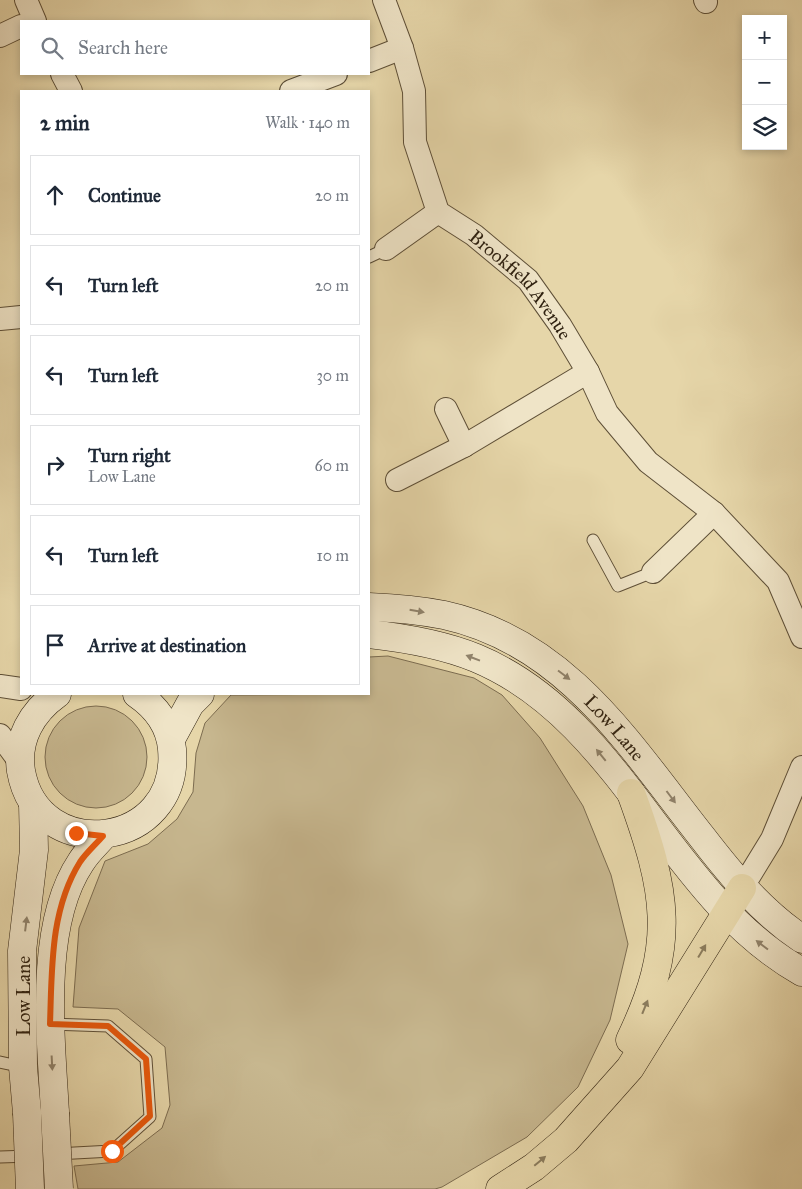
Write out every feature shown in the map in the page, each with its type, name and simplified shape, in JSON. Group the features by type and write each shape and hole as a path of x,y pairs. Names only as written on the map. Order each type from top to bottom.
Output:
{"highway":[{"path":"592,1112 640,1020 653,986 660,956 663,928 657,870 631,793"},
{"path":"500,1189 534,1167 566,1140 630,1068 742,888"}],"main road":[{"name":"Low Lane","path":"370,607 406,609 445,615 482,627 516,642 572,682 601,709 629,741 742,888 770,915 802,939"},
{"name":"Low Lane","path":"370,634 440,646 476,658 509,675 560,712 587,739 631,793 692,874 726,912 756,941 802,972"},
{"path":"56,695 40,706 24,731 19,761 23,783 33,803 52,822 76,833 103,836 129,829 151,814 167,792 174,766 172,739 163,718 148,701 139,695"},
{"path":"172,739 190,704 199,695"},
{"name":"Low Lane","path":"30,1189 27,1112 11,1065 34,850 33,803"},
{"name":"Low Lane","path":"59,1189 50,1024 52,946 63,901 80,862 103,836"}],"street":[{"path":"377,253 438,212 415,142 414,91 402,48 384,0"},
{"path":"0,36 20,24"},
{"path":"370,61 402,48"},
{"path":"63,75 70,90"},
{"path":"294,90 333,75"},
{"name":"Brookfield Avenue","path":"438,212 474,235 528,280 560,324 588,372 607,413 648,462 714,513 778,581 802,637"},
{"path":"0,320 20,317"},
{"path":"397,480 464,446 588,372"},
{"path":"446,409 464,446"},
{"path":"653,572 714,513"},
{"path":"0,686 20,689"},
{"path":"0,735 19,761"},
{"path":"742,888 772,839 802,767"}],"lane":[{"path":"593,540 618,586 653,572"},
{"path":"0,1158 112,1151 150,1116 146,1059 108,1026 50,1024"}],"shaded area":[{"path":"388,656 474,678 502,695 540,738 583,806 611,875 628,944 610,1020 578,1087 527,1137 442,1187 435,1189 78,1189 74,1166 118,1162 162,1128 170,1105 165,1047 118,1009 73,1007 79,928 105,861 148,844 177,819 193,792 196,753 205,723 231,695 370,695 370,657"},
{"path":"96,706 115,710 132,721 143,738 147,757 143,776 132,793 115,804 96,808 77,804 60,793 49,776 45,757 49,738 60,721 77,710"}],"route":[{"path":"76,833 103,836 80,862 63,901 52,946 50,1024 108,1026 146,1059 150,1116 112,1151"}]}
